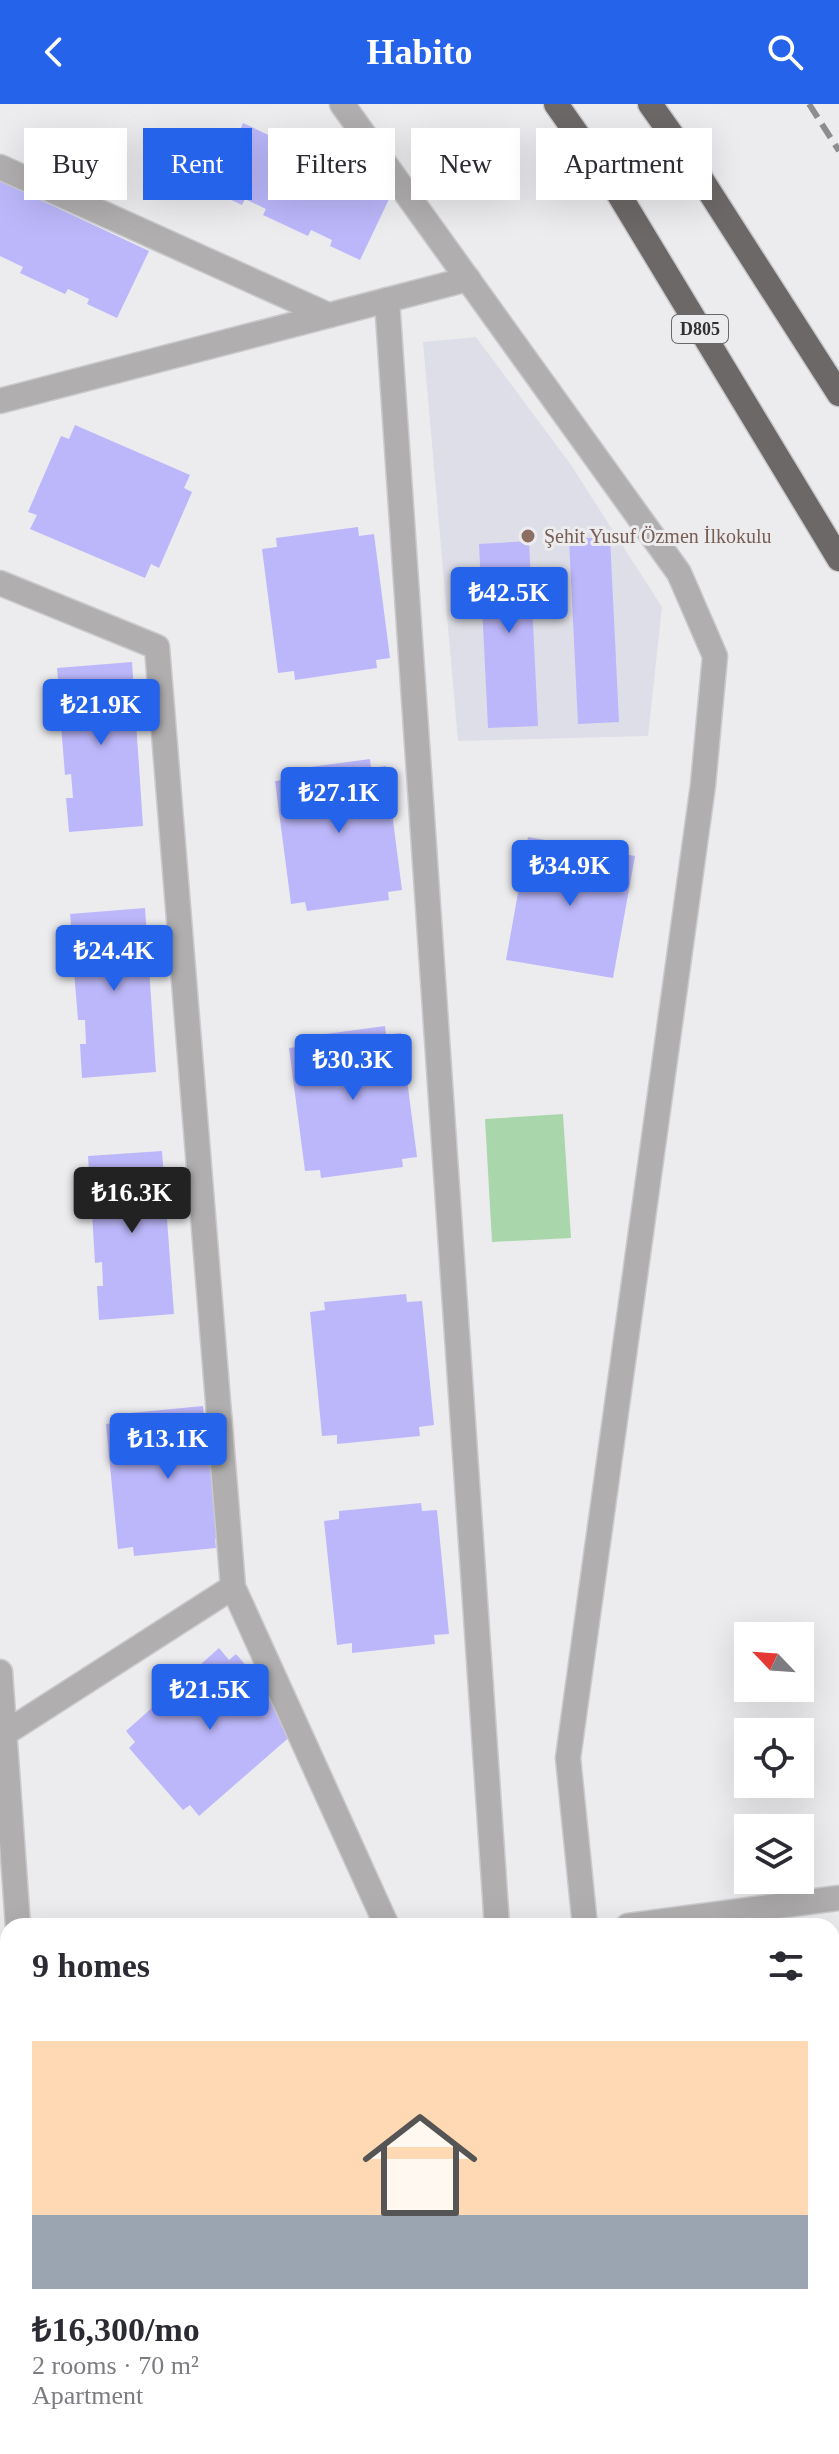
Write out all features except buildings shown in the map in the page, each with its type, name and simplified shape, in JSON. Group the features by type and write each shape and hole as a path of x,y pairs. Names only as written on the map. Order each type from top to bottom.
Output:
{"highway":[{"name":"D805","path":"556,104 615,188 839,559"},
{"path":"650,104 839,394"}],"street":[{"path":"342,104 679,573 715,656 703,785 568,1758 584,1918"},
{"path":"0,167 328,315"},
{"path":"0,401 468,279"},
{"path":"387,300 496,1918"},
{"path":"0,583 157,647 233,1587 383,1918"},
{"path":"4,1734 233,1587"},
{"path":"0,1672 17,1918"},
{"path":"688,1918 839,1898"}],"shaded area":[{"name":"Şehit Yusuf Özmen İlkokulu","path":"476,337 571,465 662,607 648,736 458,741 423,342"}],"green space":[{"path":"563,1114 571,1238 492,1242 485,1119"}],"railway":[{"path":"809,104 839,151"}],"place":[{"name":"Şehit Yusuf Özmen İlkokulu","path":"528,536"}]}
